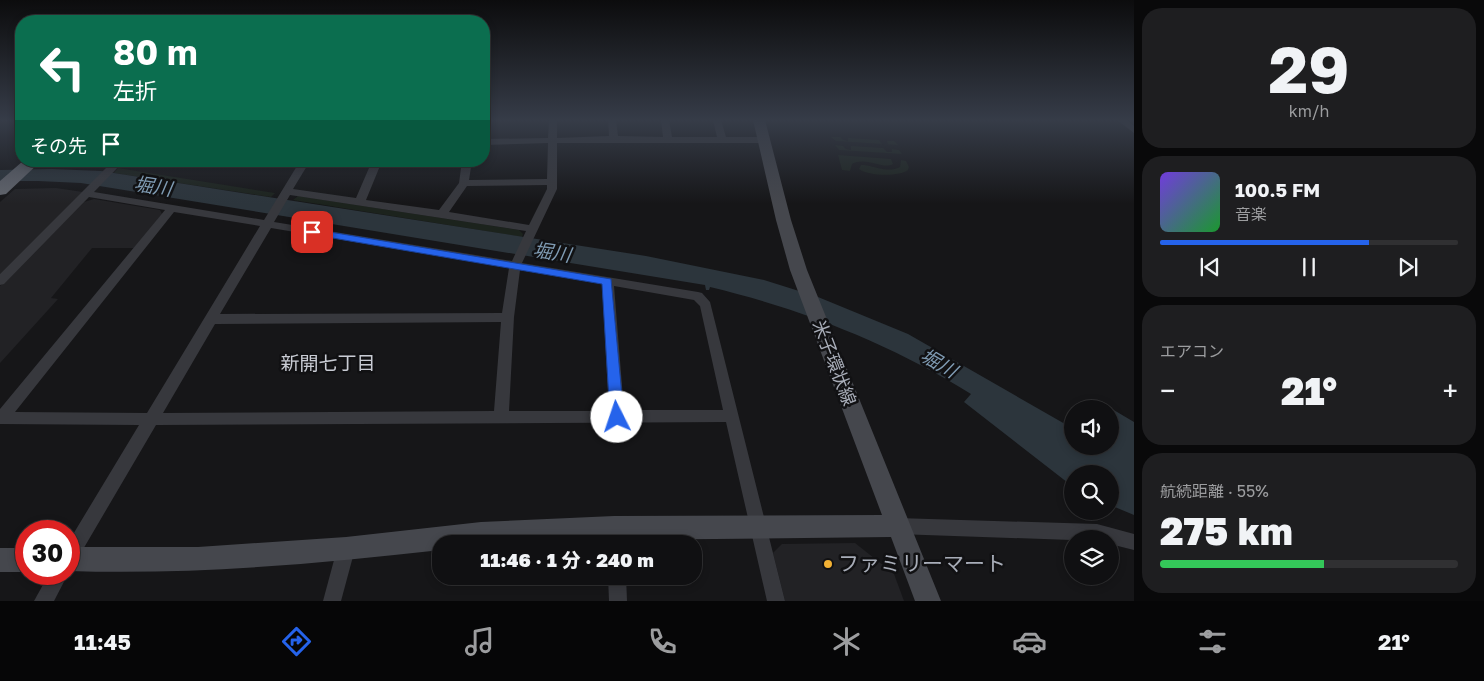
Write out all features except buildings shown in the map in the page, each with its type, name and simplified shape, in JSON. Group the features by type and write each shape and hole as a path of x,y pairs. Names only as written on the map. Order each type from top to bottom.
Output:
{"main road":[{"name":"米子環状線","path":"766,148 778,202 802,284 928,601"},
{"path":"633,535 758,528 897,526"},
{"path":"472,535 548,535"},
{"path":"80,558 198,559 346,549 432,539"},
{"path":"0,560 15,560"}],"street":[{"path":"501,416 508,317 517,261 552,188 551,148"},
{"path":"0,281 114,167"},
{"path":"80,540 300,167"},
{"path":"360,202 375,167"},
{"path":"442,214 464,183 466,167"},
{"path":"464,183 552,182"},
{"path":"90,191 172,208 268,220 517,261 608,281 692,295 703,300 706,305 776,601"},
{"path":"285,193 442,214 530,233"},
{"path":"1,418 172,208"},
{"path":"608,281 617,417"},
{"path":"212,319 508,317"},
{"path":"1,418 731,416"},
{"path":"897,526 1097,532 1134,542"},
{"path":"332,601 346,549"},
{"path":"43,601 52,585"},
{"path":"617,585 618,601"}],"shaded area":[{"path":"837,148 851,150 851,148 883,148 887,152 892,152 892,149 899,150 902,154 839,150"},
{"path":"838,155 891,159 893,164 884,165 863,161 852,164 850,171 842,170"},
{"path":"901,160 906,161 909,167 908,170 898,174 876,174 859,169 861,165 864,165 887,170 896,169 900,167"},
{"path":"118,168 275,193 271,197 114,173"},
{"path":"56,188 83,192 0,274 0,202 15,189"},
{"path":"298,196 519,230 523,234 522,237 293,200"},
{"path":"94,199 160,210 162,214 134,248 92,248 51,298 58,299 0,363 0,286 84,202"},
{"name":"ファミリーマート","path":"855,543 894,574 904,601 785,601 773,553 782,544"}],"water":[{"name":"堀川","path":"52,169 101,171 646,256 764,280 818,297 908,334 1064,423 1064,455 1119,455 1119,413 1134,422 1134,515 1119,509 1119,465 1064,465 1064,480 964,402 971,394 941,376 878,344 812,317 778,306 710,287 709,290 706,290 705,285 81,183 0,181 0,170"}],"place":[{"name":"ファミリーマート","path":"828,564"}],"district":[{"name":"新開七丁目","path":"328,363"}],"route":[{"path":"312,232 608,281 617,417"}]}
